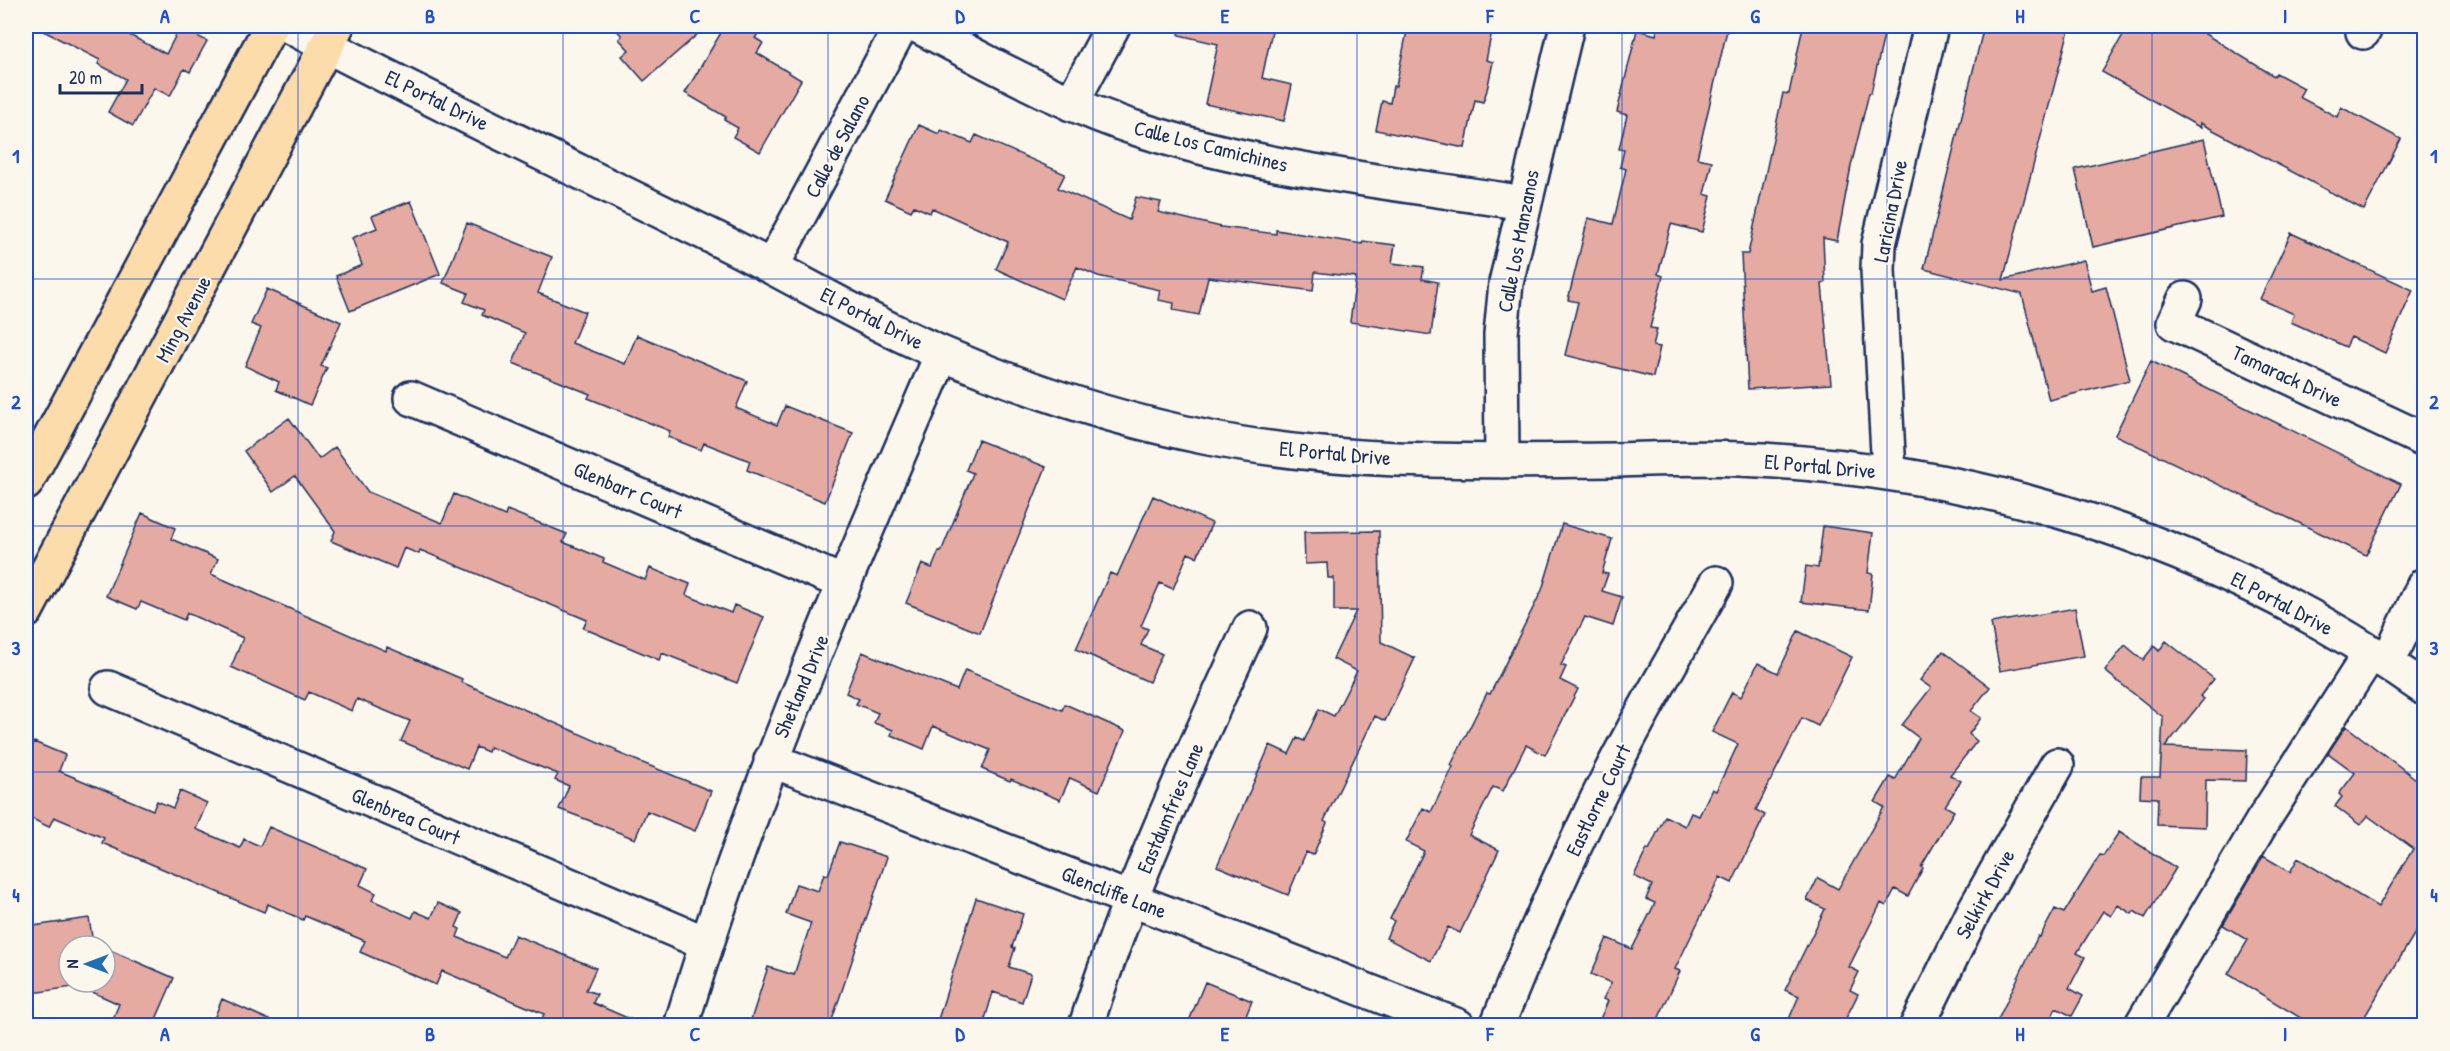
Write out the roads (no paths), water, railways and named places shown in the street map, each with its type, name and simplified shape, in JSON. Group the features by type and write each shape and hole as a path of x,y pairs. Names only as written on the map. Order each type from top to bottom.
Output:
{"main road":[{"path":"26,483 271,26"},
{"name":"Ming Avenue","path":"26,611 197,293 332,35"}],"street":[{"name":"El Portal Drive","path":"289,26 332,35 942,354 1034,390 1117,416 1206,437 1291,451 1378,459 1502,461 1738,458 1846,466 1968,486 2052,508 2136,535 2217,568 2295,607 2380,658 2424,688"},
{"name":"Calle de Salano","path":"772,266 901,26"},
{"name":"Calle Los Camichines","path":"918,26 1071,104 1142,131 1207,150 1272,164 1524,203"},
{"path":"1071,104 1113,26"},
{"name":"Calle Los Manzanos","path":"1502,461 1501,334 1506,283 1567,26"},
{"name":"Laricina Drive","path":"1889,472 1878,270 1879,244 1931,26"},
{"name":"Tamarack Drive","path":"2185,299 2174,323 2424,440"},
{"name":"Shetland Drive","path":"681,1026 705,944 771,760 942,354"},
{"name":"Glenbarr Court","path":"411,398 844,583"},
{"name":"Eastlorne Court","path":"1497,1026 1528,948 1589,815 1633,729 1716,583"},
{"path":"2141,1026 2262,822 2380,658 2424,585"},
{"name":"Eastdumfries Lane","path":"1086,1026 1131,899 1173,796 1250,628"},
{"name":"Glenbrea Court","path":"108,688 705,944"},
{"name":"Glencliffe Lane","path":"771,760 1458,1026"},
{"name":"Selkirk Drive","path":"1917,1026 1974,911 2057,765"}]}
